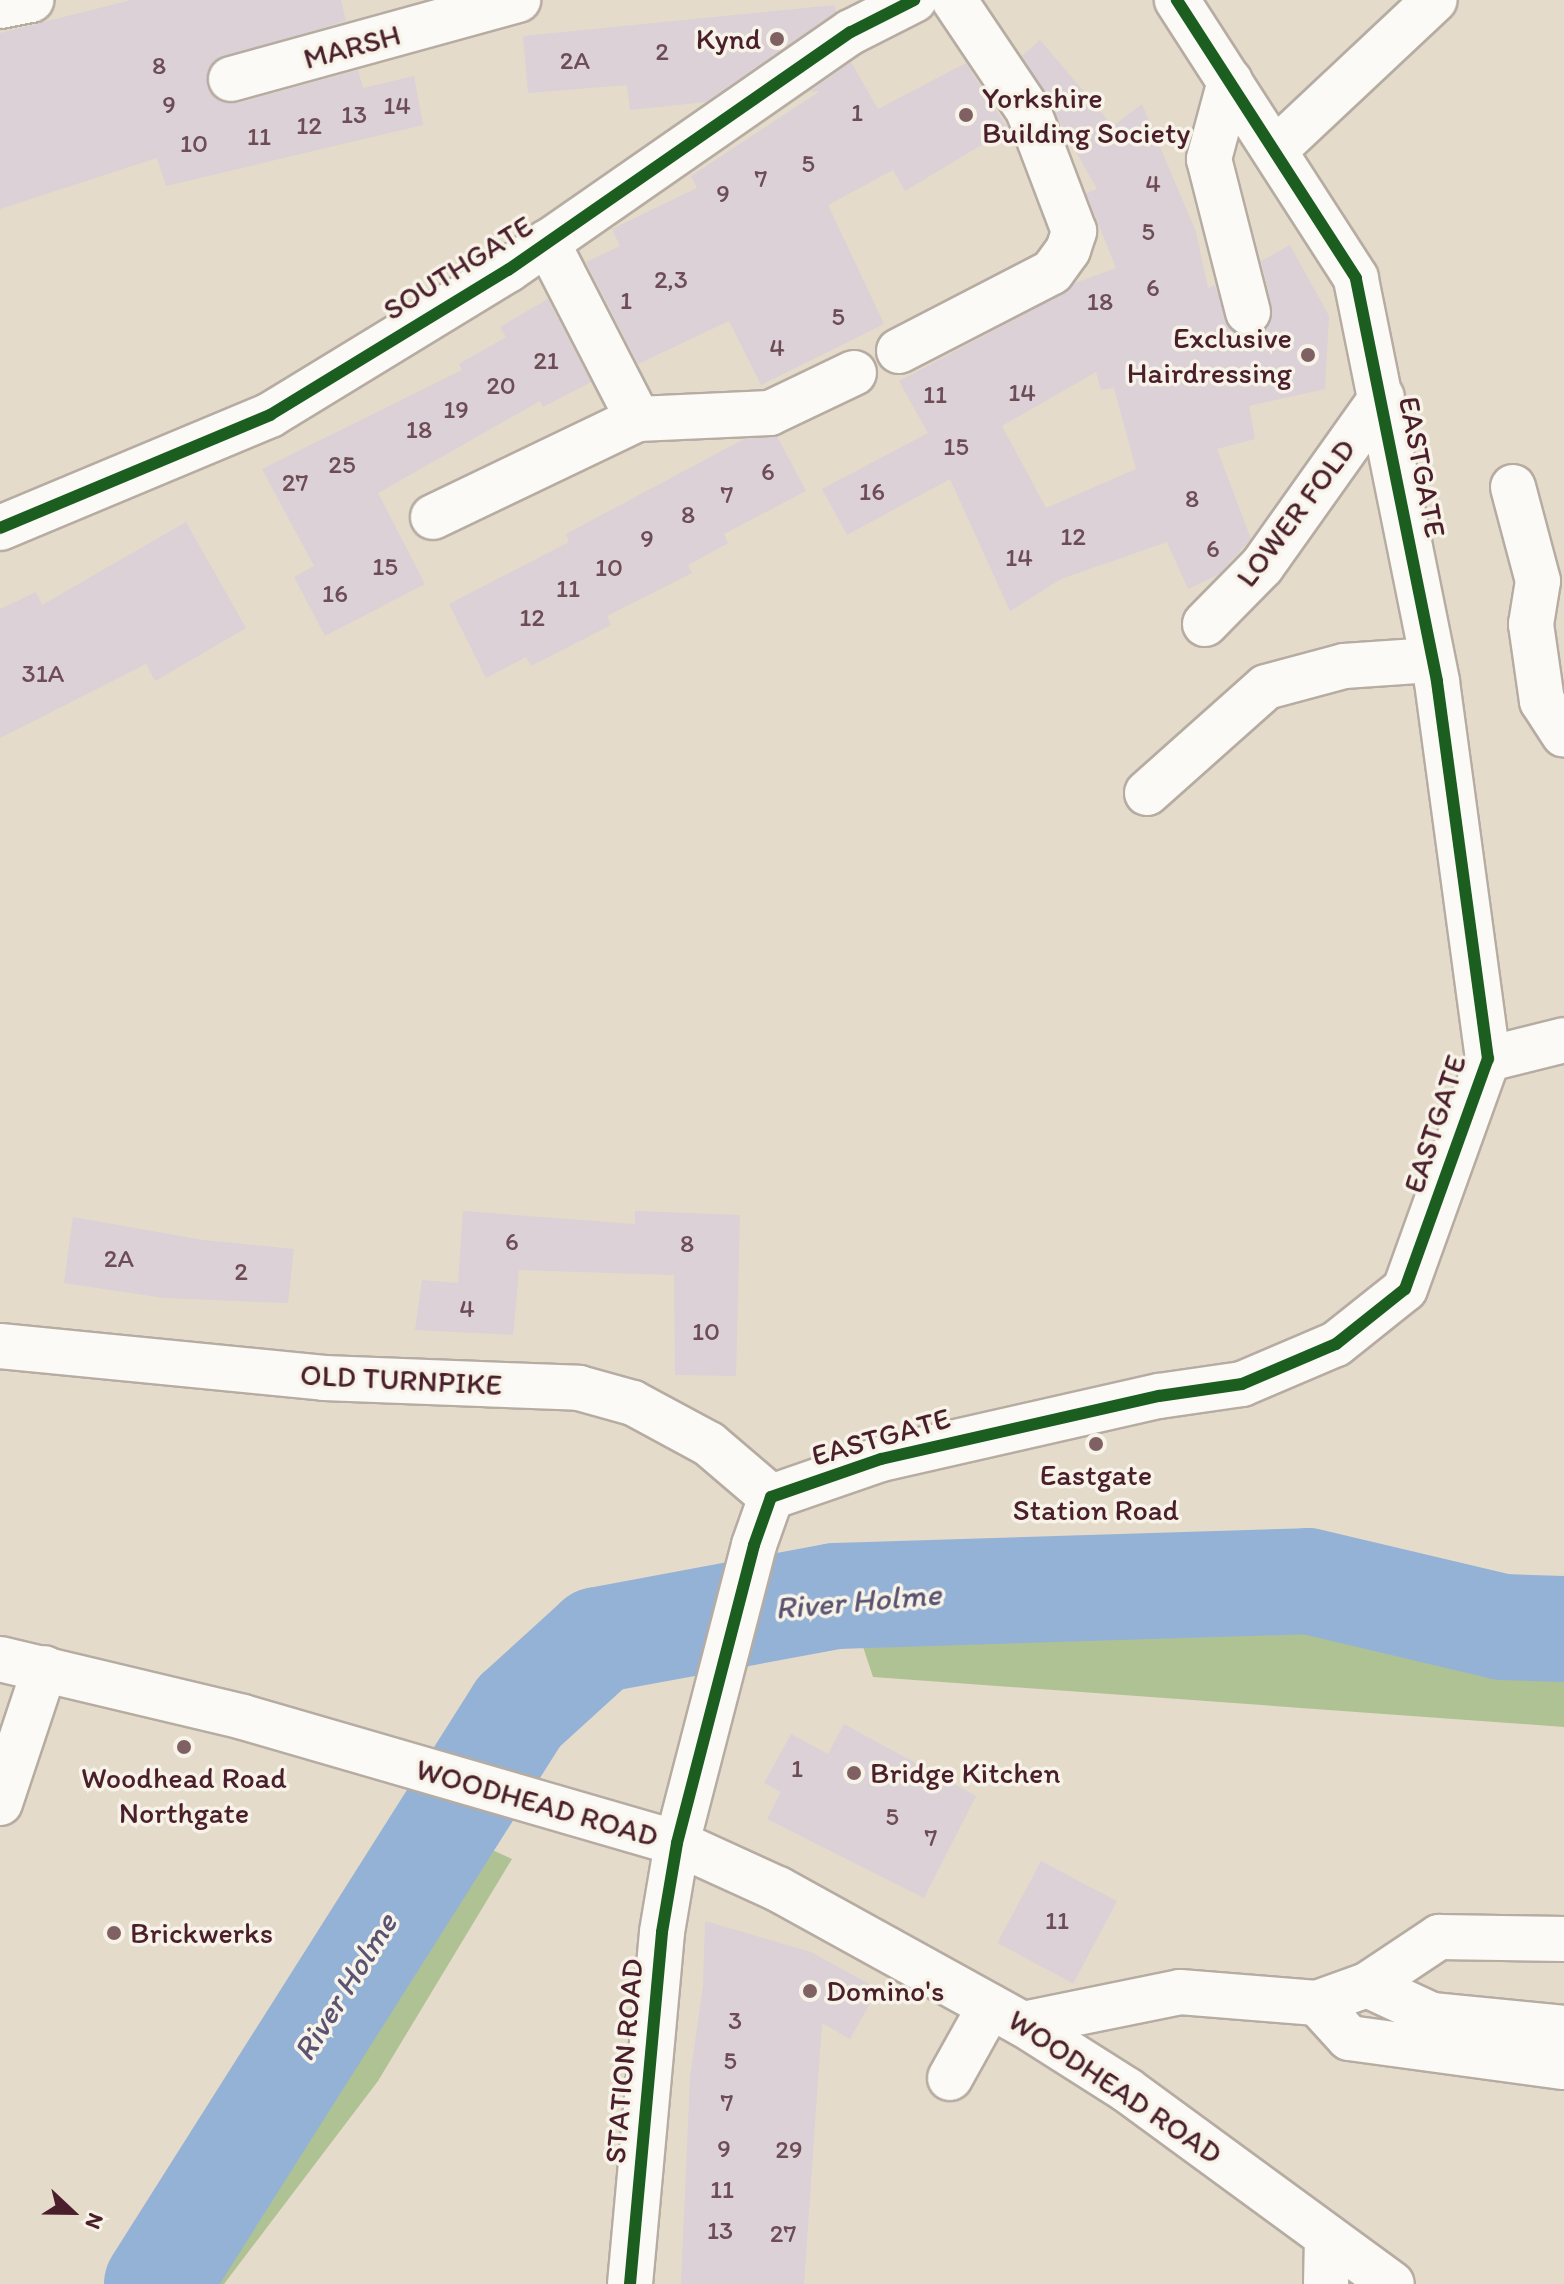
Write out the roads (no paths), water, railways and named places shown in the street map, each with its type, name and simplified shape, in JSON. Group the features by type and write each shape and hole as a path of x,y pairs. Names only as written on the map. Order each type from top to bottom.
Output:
{"street":[{"path":"0,6 31,0"},
{"name":"MARSH","path":"231,79 518,0"},
{"name":"SOUTHGATE","path":"0,528 270,415 547,242 851,32 914,0"},
{"path":"899,351 1052,272 1068,250 1074,231 1028,110 954,0"},
{"name":"EASTGATE","path":"771,1497 881,1459 1159,1396 1242,1384 1336,1344 1405,1289 1488,1059 1432,660 1356,278 1177,0"},
{"path":"1275,150 1435,0"},
{"path":"1230,81 1209,159 1248,312"},
{"path":"547,242 638,419"},
{"path":"433,517 638,419 770,413 854,373"},
{"name":"LOWER FOLD","path":"1205,624 1262,566 1382,397"},
{"path":"1513,487 1538,581 1531,624 1542,701 1564,735"},
{"path":"1147,793 1266,687 1344,666 1432,660"},
{"path":"1488,1059 1564,1040"},
{"name":"OLD TURNPIKE","path":"0,1346 324,1378 579,1388 633,1403 709,1444 771,1497"},
{"path":"677,1843 754,1545 771,1497"},
{"name":"WOODHEAD ROAD","path":"0,1659 243,1717 410,1768 677,1843 778,1889 1006,2015 1127,2090 1392,2284"},
{"path":"0,1803 45,1668"},
{"name":"STATION ROAD","path":"630,2284 662,1932 677,1843"},
{"path":"950,2078 1006,2015 1180,1992 1317,2003 1367,1985 1439,1937 1564,1939"},
{"path":"1367,1985 1432,2015 1564,2028"},
{"path":"1317,2003 1349,2038 1564,2067"},
{"path":"1326,2284 1327,2237"}],"waterway":[{"name":"River Holme","path":"157,2284 519,1712 598,1640 836,1596 1308,1581 1502,1627 1564,1629"}],"place":[{"name":"Kynd","path":"777,39"},
{"name":"Yorkshire Building Society","path":"966,115"},
{"name":"Exclusive Hairdressing","path":"1308,355"},
{"name":"Eastgate Station Road","path":"1096,1444"},
{"name":"Woodhead Road Northgate","path":"184,1747"},
{"name":"Bridge Kitchen","path":"854,1773"},
{"name":"Brickwerks","path":"114,1933"},
{"name":"Domino's","path":"810,1991"}]}
